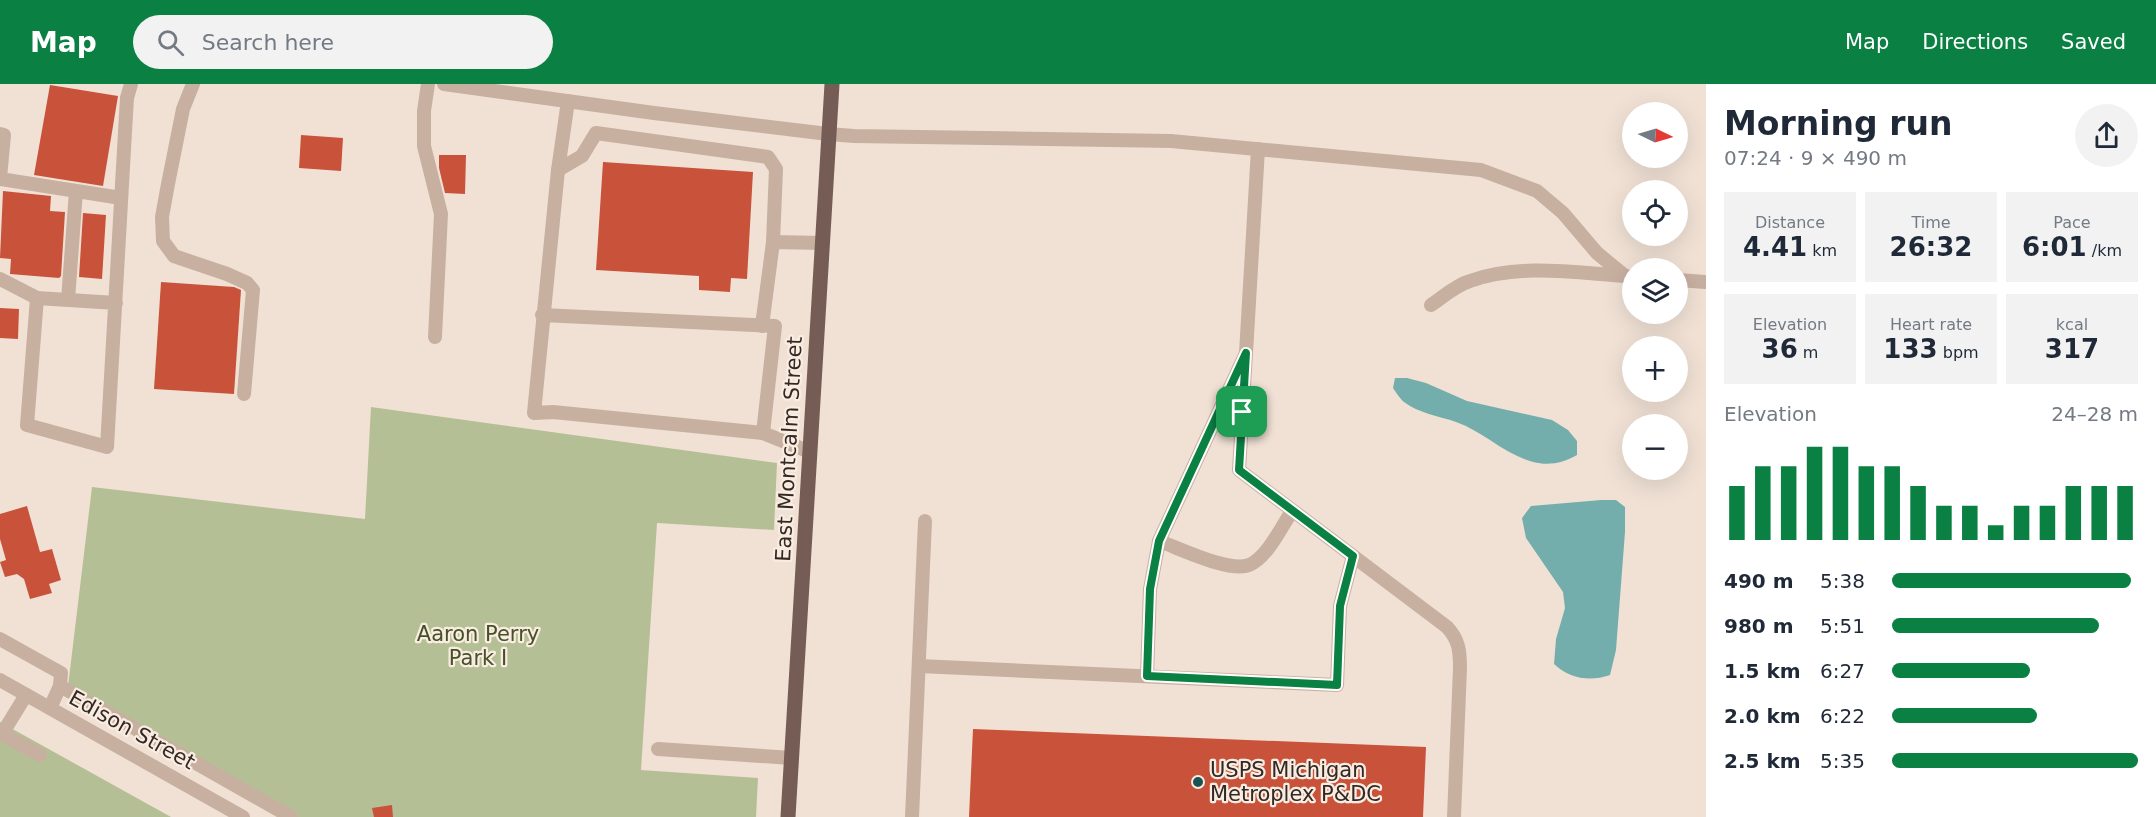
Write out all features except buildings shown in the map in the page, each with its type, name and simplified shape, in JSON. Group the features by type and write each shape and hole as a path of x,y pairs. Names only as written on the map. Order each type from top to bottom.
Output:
{"main road":[{"name":"East Montcalm Street","path":"788,817 832,84"}],"street":[{"path":"37,298 27,425 107,447 128,98 131,84"},
{"path":"193,84 183,109 168,184 162,216 163,241 174,256 227,274 247,283 253,290 244,394"},
{"path":"428,84 424,111 424,146 441,214 435,337"},
{"path":"444,84 828,134 1171,141 1481,170 1536,191 1563,213 1597,253 1622,272"},
{"path":"568,101 542,315 534,413 553,412 763,433 810,452"},
{"path":"558,170 582,156 596,133 768,157 776,169 773,242 762,326"},
{"path":"0,135 4,135 0,179 122,198"},
{"path":"1258,149 1239,470 1447,627 1456,637 1460,650 1460,668 1454,817"},
{"path":"68,300 76,191"},
{"path":"773,242 822,243"},
{"path":"1431,305 1468,281 1495,274 1543,271 1622,277"},
{"path":"0,279 37,298 116,303"},
{"path":"1688,281 1706,282"},
{"path":"542,315 775,326 763,433"},
{"path":"1147,676 1150,589 1159,541 1246,353"},
{"path":"1159,541 1226,566 1248,565 1267,550 1292,511"},
{"path":"912,817 925,521"},
{"path":"919,666 1337,685 1340,606 1353,556"},
{"path":"0,639 61,673 60,686 50,708"},
{"name":"Edison Street","path":"0,680 243,817"},
{"path":"60,686 291,817"},
{"path":"26,694 1,734 40,755"},
{"path":"75,722 86,701"},
{"path":"658,749 792,758"}],"green space":[{"name":"Aaron Perry Park I","path":"371,407 777,463 774,530 657,523 641,770 758,778 756,817 285,817 67,695 92,487 365,519"},
{"path":"0,722 171,817 0,817"}],"water":[{"path":"1395,378 1407,378 1426,383 1467,401 1552,420 1568,430 1577,441 1577,455 1550,464 1523,458 1466,426 1410,406 1393,388"},
{"path":"1616,500 1625,507 1625,532 1616,650 1610,675 1588,679 1573,676 1554,664 1556,639 1565,608 1563,592 1526,538 1522,518 1531,506"}],"place":[{"name":"USPS Michigan Metroplex P&DC","path":"1198,782"}],"route":[{"path":"1246,353 1242,412 1239,470 1353,556 1340,606 1337,685 1147,676 1150,589 1159,541 1246,353"}]}
